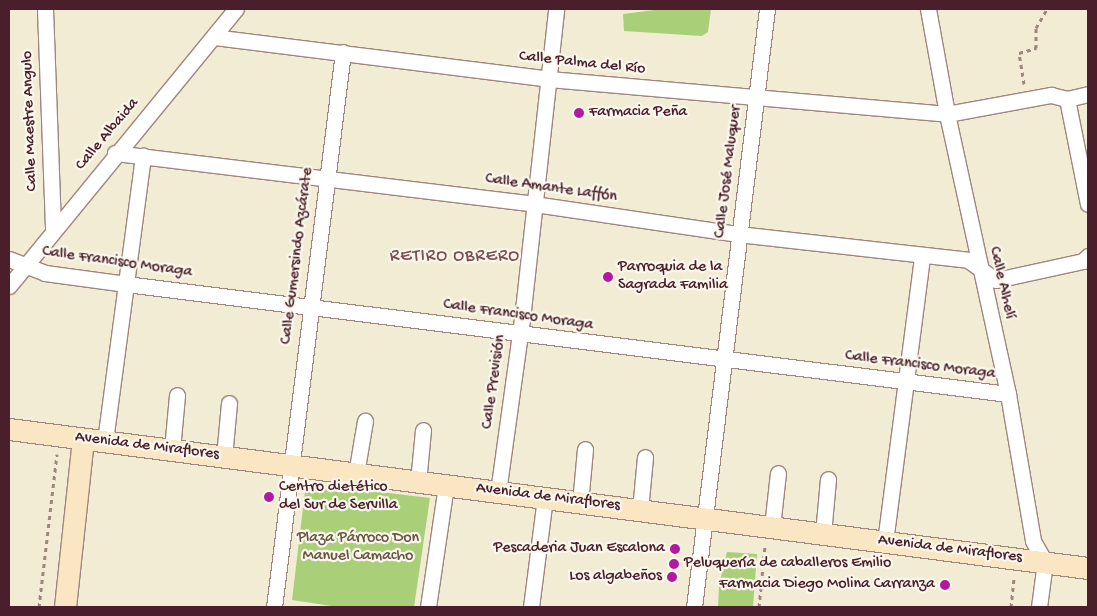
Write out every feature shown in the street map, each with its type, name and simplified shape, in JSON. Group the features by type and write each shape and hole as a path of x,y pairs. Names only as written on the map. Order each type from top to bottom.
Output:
{"street":[{"name":"Calle Maestre Angulo","path":"45,9 53,231"},
{"name":"Calle Albaida","path":"9,286 115,153 236,9"},
{"name":"Calle Previsión","path":"498,492 520,334 556,9"},
{"name":"Calle José Maluquer","path":"694,607 702,518 767,9"},
{"name":"Calle Alhelí","path":"928,9 947,114 979,268 1008,394 1033,541 1045,562"},
{"name":"Calle Palma del Río","path":"214,37 549,79 947,114 1051,94 1067,99"},
{"name":"Calle Gumersindo Azcárate","path":"274,607 325,178 343,52"},
{"path":"1088,94 1067,99 1088,204"},
{"name":"Calle Amante Laffón","path":"115,153 534,204 738,234 968,260 996,280 1083,261 1088,256"},
{"path":"105,441 143,156"},
{"path":"885,542 922,256"},
{"name":"Calle Francisco Moraga","path":"9,258 45,273 310,305 722,360 1008,394"},
{"path":"172,450 177,395"},
{"path":"224,457 229,403"},
{"path":"356,474 365,421"},
{"name":"Avenida de Miraflores","path":"9,429 1088,568"},
{"path":"418,482 423,430"},
{"path":"65,607 83,439"},
{"path":"580,503 585,449"},
{"path":"640,510 645,457"},
{"path":"770,527 778,473"},
{"path":"823,534 828,479"},
{"path":"428,607 446,485"},
{"path":"531,607 545,498"},
{"path":"1040,607 1045,562"}],"path":[{"path":"1026,99 1019,53 1036,48 1036,28 1047,9"},
{"path":"39,607 58,446"},
{"path":"758,607 770,527"},
{"path":"1011,607 1016,559"}],"green space":[{"path":"662,9 711,9 708,32 702,36 624,31 623,14"},
{"name":"Plaza Párroco Don Manuel Camacho","path":"306,483 430,498 414,607 338,607 292,600"},
{"path":"727,552 757,554 753,607 718,607 719,585"}],"place":[{"name":"Farmacia Peña","path":"579,113"},
{"name":"Parroquia de la Sagrada Familia","path":"608,277"},
{"name":"Centro dietético del Sur de Servilla","path":"269,497"},
{"name":"Pescaderia Juan Escalona","path":"675,549"},
{"name":"Peluquería de caballeros Emilio","path":"674,564"},
{"name":"Los algabeños","path":"672,577"},
{"name":"Farmacia Diego Molina Carranza","path":"945,585"}],"district":[{"name":"RETIRO OBRERO","path":"455,257"}]}
